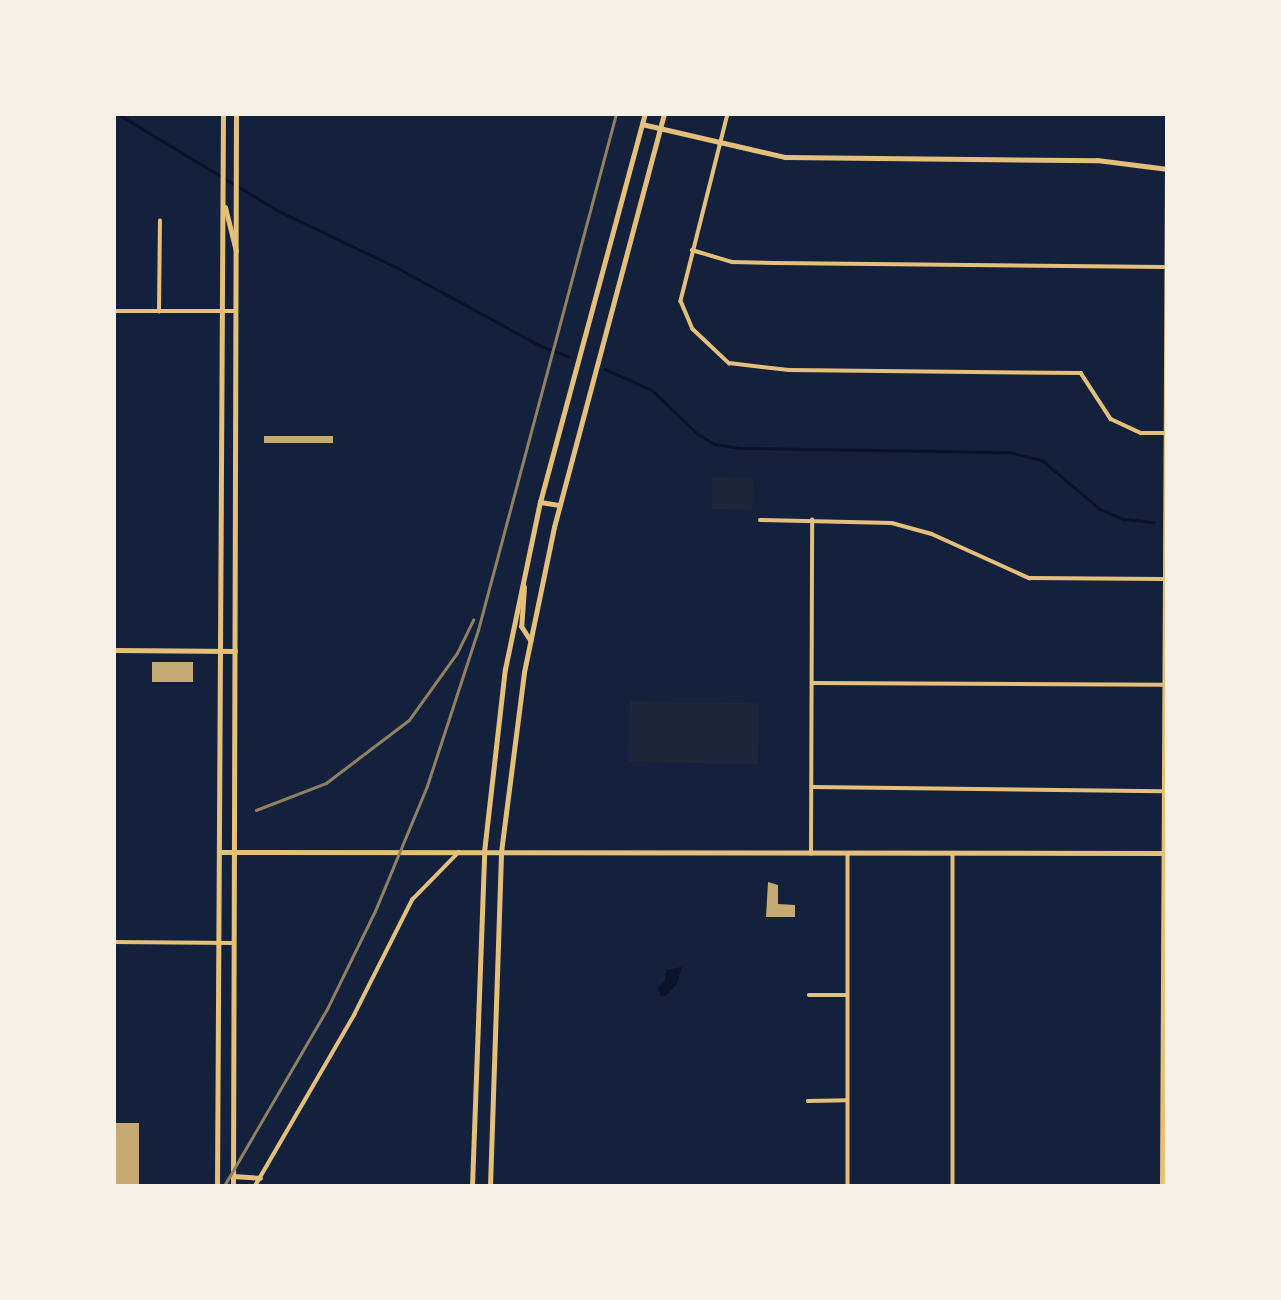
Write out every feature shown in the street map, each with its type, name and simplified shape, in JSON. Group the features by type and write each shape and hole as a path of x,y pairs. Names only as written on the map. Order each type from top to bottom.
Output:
{"main road":[{"path":"217,1186 223,114"},
{"path":"233,1186 236,943 236,114"},
{"path":"472,1186 484,852 496,732 540,502 645,114"},
{"path":"490,1186 501,852 530,640 560,505 664,114"},
{"path":"223,190 231,245 236,251"},
{"path":"540,502 560,505"},
{"path":"219,546 235,547"},
{"path":"524,576 521,626 530,640"},
{"path":"220,677 235,678"},
{"path":"218,1092 233,1092"},
{"path":"233,1176 260,1178"}],"street":[{"path":"728,114 681,301 693,329 729,363 743,367 1081,373 1111,419 1141,433 1164,433"},
{"path":"642,124 719,144 785,157 1097,160 1166,169"},
{"path":"1162,1186 1164,853 1161,791 1167,148"},
{"path":"159,312 160,221"},
{"path":"692,250 732,262 1164,267"},
{"path":"114,311 235,311"},
{"path":"760,520 812,520 913,528 1028,578 1163,579"},
{"path":"811,853 812,520"},
{"path":"114,650 235,651"},
{"path":"812,683 1162,685"},
{"path":"813,787 1161,791"},
{"path":"219,852 1164,853"},
{"path":"255,1186 354,1015 412,900 459,852"},
{"path":"848,854 848,1186"},
{"path":"953,854 953,1186"},
{"path":"114,942 236,943"},
{"path":"809,995 847,995"},
{"path":"808,1101 847,1100"}],"shaded area":[{"path":"712,477 753,478 752,510 711,509"},
{"path":"630,701 759,703 758,764 629,762"},
{"path":"682,967 677,984 666,996 661,996 658,988 665,981 666,970"}],"building":[{"path":"264,436 333,436 333,443 264,443"},
{"path":"152,662 193,662 193,682 152,682"},
{"path":"768,882 778,885 778,904 795,905 795,917 766,917"},
{"path":"114,1123 139,1123 139,1186 114,1186"}],"waterway":[{"path":"118,114 279,211 396,267 539,345 568,356"},
{"path":"605,369 652,390 699,435 715,444 740,448 1009,452 1042,460 1100,509 1124,519 1154,522"}],"railway":[{"path":"224,1186 327,1009 375,911 427,786 478,630 616,114"},
{"path":"256,810 326,783 409,720 457,653 473,620"}]}
